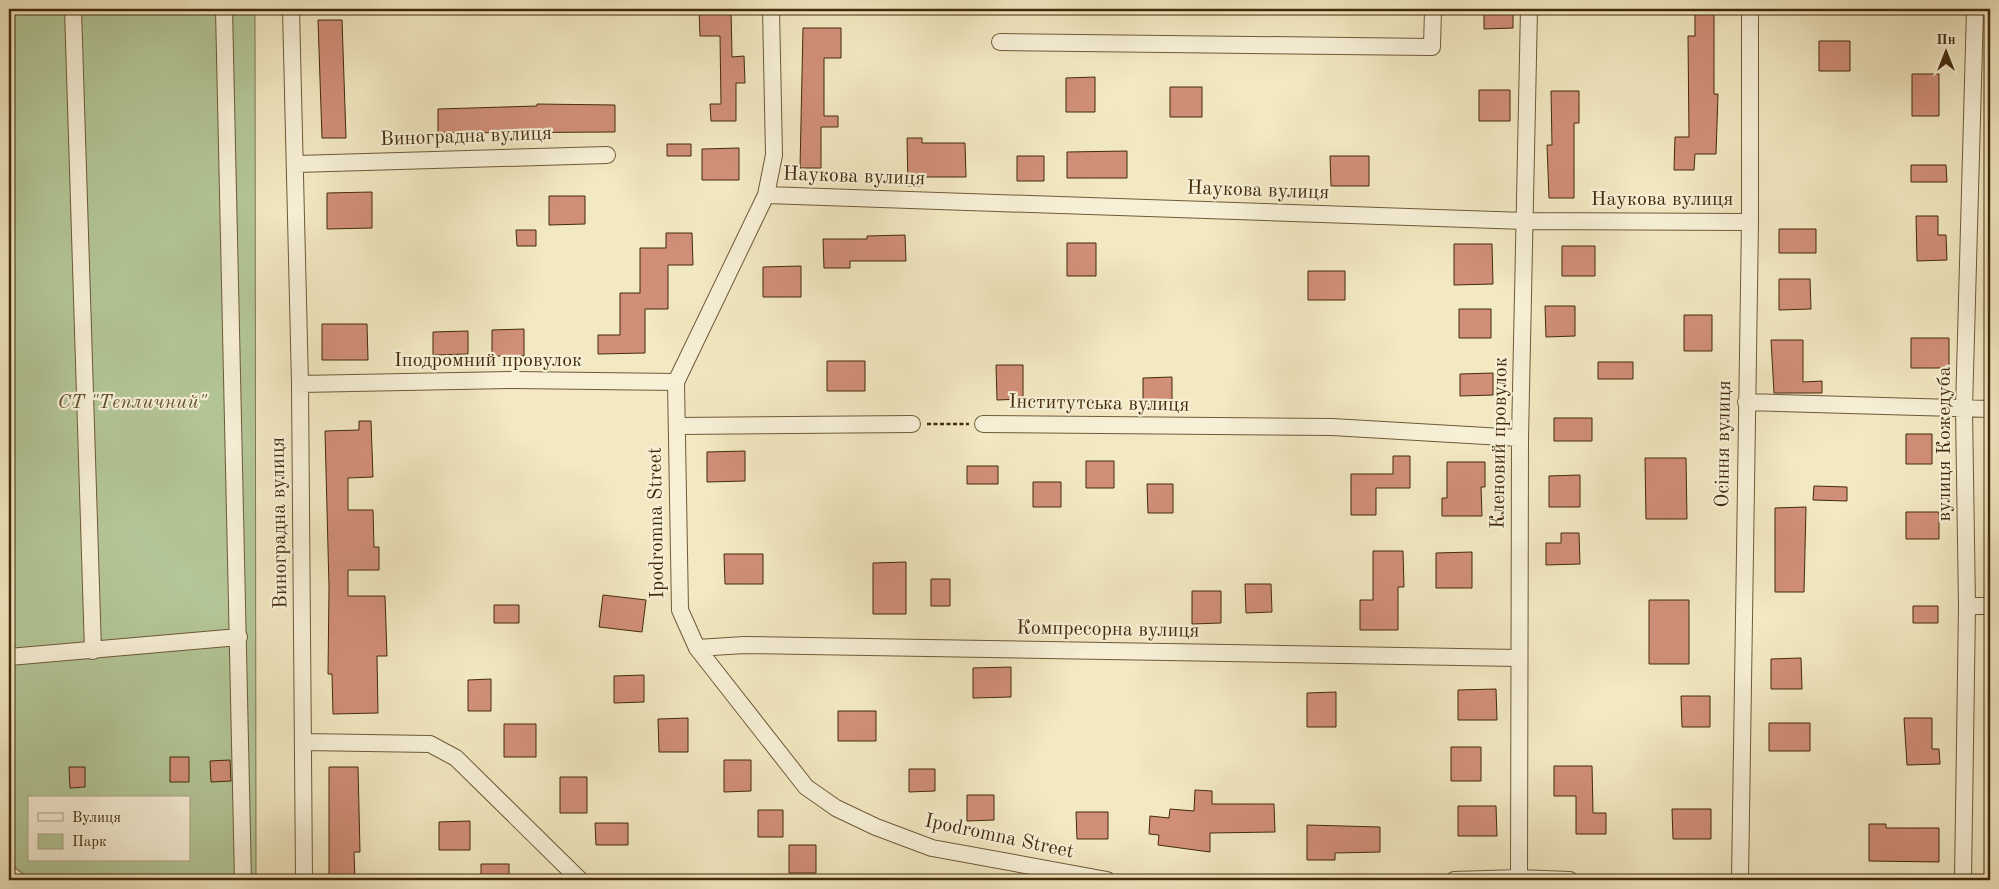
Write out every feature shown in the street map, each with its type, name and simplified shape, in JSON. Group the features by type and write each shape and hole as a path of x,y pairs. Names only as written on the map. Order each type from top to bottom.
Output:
{"street":[{"path":"73,9 92,651"},
{"path":"224,9 243,880"},
{"name":"Виноградна вулиця","path":"291,9 297,164 304,880"},
{"name":"Ipodromna Street","path":"771,9 774,155 766,195 676,382 680,610 696,648 806,787 836,808 876,827 932,848 1108,880"},
{"path":"1000,42 1432,48 1433,9"},
{"name":"Кленовий провулок","path":"1519,878 1520,438 1529,9"},
{"name":"Осіння вулиця","path":"1740,880 1750,222 1750,9"},
{"name":"вулиця Кожедуба","path":"1963,880 1967,606 1964,408 1976,9"},
{"name":"Виноградна вулиця","path":"297,164 607,155"},
{"name":"Наукова вулиця","path":"766,195 1525,221 1750,222"},
{"name":"Іподромний провулок","path":"300,384 514,380 676,382"},
{"path":"1746,402 1990,409"},
{"path":"677,426 912,424"},
{"name":"Інститутська вулиця","path":"983,424 1332,427 1520,438"},
{"path":"1967,606 1990,606"},
{"path":"9,657 239,637"},
{"name":"Компресорна вулиця","path":"696,648 744,646 1518,658"},
{"path":"304,742 430,744 456,758 580,880"},
{"path":"9,874 17,880"},
{"path":"1454,880 1519,878 1570,880"}],"path":[{"name":"Інститутська вулиця","path":"912,424 983,424"}],"green space":[{"name":"СТ \"Тепличний\"","path":"9,9 255,9 256,880 9,880"}],"building":[{"path":"699,9 731,9 732,57 744,56 745,83 736,83 736,121 711,121 710,104 721,104 720,36 700,36"},
{"path":"1484,9 1513,9 1513,28 1484,29"},
{"path":"1695,9 1714,9 1714,94 1718,94 1716,154 1695,154 1694,170 1674,170 1675,137 1689,137 1688,36 1695,36"},
{"path":"318,20 342,20 346,138 322,138"},
{"path":"803,28 841,28 841,58 824,58 824,116 838,116 838,127 821,127 821,168 800,168"},
{"path":"1819,41 1850,41 1850,71 1819,71"},
{"path":"1912,74 1939,74 1939,116 1912,116"},
{"path":"1095,77 1095,112 1066,112 1066,78"},
{"path":"1170,87 1202,87 1202,117 1170,117"},
{"path":"1479,90 1510,90 1510,121 1479,121"},
{"path":"1551,91 1579,91 1579,123 1574,123 1574,198 1549,198 1547,145 1552,145"},
{"path":"537,104 615,105 615,132 438,133 438,109 537,106"},
{"path":"907,138 922,138 922,143 965,143 966,177 922,177 922,186 908,186"},
{"path":"667,144 691,144 691,156 667,156"},
{"path":"739,148 739,180 702,180 702,149"},
{"path":"1127,151 1127,178 1067,178 1067,152"},
{"path":"1017,156 1044,156 1044,181 1017,181"},
{"path":"1330,156 1369,156 1369,186 1331,186"},
{"path":"1911,165 1946,165 1947,182 1911,182"},
{"path":"372,192 372,228 327,229 327,193"},
{"path":"549,196 585,196 585,224 549,225"},
{"path":"1916,216 1938,216 1938,235 1946,235 1947,260 1917,261"},
{"path":"1779,229 1816,229 1816,253 1779,253"},
{"path":"516,230 536,230 536,246 517,246"},
{"path":"666,233 692,233 693,265 668,265 668,309 645,309 645,353 598,354 598,335 620,335 620,293 640,293 640,248 666,248"},
{"path":"905,235 906,261 850,261 850,268 824,268 823,239 867,239 867,236"},
{"path":"1067,243 1096,243 1096,276 1067,276"},
{"path":"1454,244 1492,244 1493,284 1454,285"},
{"path":"1562,246 1595,246 1595,276 1562,276"},
{"path":"801,266 801,297 763,297 763,267"},
{"path":"1308,271 1345,271 1345,300 1308,300"},
{"path":"1779,279 1810,279 1811,309 1779,310"},
{"path":"1545,306 1575,306 1575,336 1546,337"},
{"path":"1459,309 1491,309 1491,338 1459,338"},
{"path":"1684,315 1712,315 1712,351 1684,351"},
{"path":"322,324 367,324 368,360 322,360"},
{"path":"524,329 524,356 492,356 492,330"},
{"path":"468,331 468,354 433,355 433,332"},
{"path":"1911,338 1949,338 1949,368 1911,368"},
{"path":"1771,340 1803,340 1803,382 1822,381 1822,393 1774,393"},
{"path":"827,361 865,361 865,391 827,391"},
{"path":"1598,362 1633,362 1633,379 1598,379"},
{"path":"996,365 1023,365 1023,399 997,400"},
{"path":"1493,373 1493,395 1460,396 1460,374"},
{"path":"1172,377 1172,406 1143,406 1143,378"},
{"path":"1554,418 1592,418 1592,441 1554,441"},
{"path":"359,421 371,421 373,477 348,478 348,510 373,510 374,547 379,547 379,570 348,570 348,596 385,596 387,656 377,656 378,713 333,714 332,674 328,674 329,587 325,431 359,430"},
{"path":"1906,434 1932,434 1932,464 1906,464"},
{"path":"745,451 745,481 707,482 707,452"},
{"path":"1393,456 1410,456 1410,488 1376,488 1376,515 1351,515 1351,474 1393,474"},
{"path":"1645,458 1686,458 1687,519 1646,519"},
{"path":"1086,461 1114,461 1114,488 1086,488"},
{"path":"1447,462 1485,462 1485,487 1481,487 1482,516 1442,516 1442,498 1447,498"},
{"path":"967,466 998,466 998,484 967,484"},
{"path":"1580,475 1580,507 1549,507 1549,476"},
{"path":"1033,482 1061,482 1061,507 1033,507"},
{"path":"1147,484 1173,484 1173,513 1148,513"},
{"path":"1814,486 1847,487 1847,501 1813,500"},
{"path":"1806,507 1804,592 1775,592 1775,508"},
{"path":"1906,512 1939,512 1939,539 1906,539"},
{"path":"1561,533 1579,533 1580,564 1546,565 1546,543 1561,543"},
{"path":"1373,551 1403,551 1404,587 1398,587 1398,630 1360,630 1360,600 1373,600"},
{"path":"1472,552 1472,588 1436,588 1436,553"},
{"path":"724,554 763,554 763,584 725,584"},
{"path":"906,562 906,614 873,614 873,563"},
{"path":"931,579 950,579 950,606 931,606"},
{"path":"1245,584 1271,584 1272,612 1246,613"},
{"path":"1192,591 1221,591 1221,623 1192,624"},
{"path":"603,595 646,600 642,632 599,627"},
{"path":"1649,600 1689,600 1689,664 1649,664"},
{"path":"494,605 519,605 519,623 494,623"},
{"path":"1913,606 1938,606 1938,623 1913,623"},
{"path":"1801,658 1802,689 1771,689 1771,659"},
{"path":"1011,667 1011,697 973,698 973,668"},
{"path":"644,675 644,702 614,703 614,676"},
{"path":"491,679 491,711 468,711 468,680"},
{"path":"1496,689 1497,720 1458,720 1458,690"},
{"path":"1336,692 1336,727 1307,727 1307,693"},
{"path":"1681,696 1710,696 1710,727 1682,727"},
{"path":"838,711 876,711 876,741 838,741"},
{"path":"688,718 688,752 659,752 658,719"},
{"path":"1904,718 1932,718 1932,749 1939,749 1940,764 1907,765"},
{"path":"1769,723 1810,723 1810,751 1769,751"},
{"path":"504,724 536,724 536,757 504,757"},
{"path":"1451,747 1481,747 1481,781 1451,781"},
{"path":"170,757 189,757 189,782 170,782"},
{"path":"230,760 231,781 211,782 210,761"},
{"path":"724,760 751,760 751,791 724,792"},
{"path":"1554,766 1592,766 1593,813 1606,813 1606,834 1576,834 1576,796 1554,796"},
{"path":"69,767 85,767 85,787 70,788"},
{"path":"329,767 358,767 360,852 354,852 355,880 329,880"},
{"path":"909,769 935,769 935,791 909,792"},
{"path":"560,777 587,777 587,813 560,813"},
{"path":"1195,790 1212,791 1212,804 1274,804 1275,832 1210,833 1210,852 1158,845 1159,835 1149,834 1150,816 1169,818 1170,809 1194,811"},
{"path":"967,795 994,795 994,820 967,821"},
{"path":"1458,806 1496,806 1497,836 1458,836"},
{"path":"1672,809 1711,809 1711,839 1673,839"},
{"path":"758,810 783,810 783,837 758,837"},
{"path":"1076,812 1108,812 1108,839 1077,839"},
{"path":"470,821 470,850 439,850 439,822"},
{"path":"595,823 628,823 628,845 596,845"},
{"path":"1869,824 1886,824 1886,828 1939,828 1939,862 1869,861"},
{"path":"1307,825 1380,827 1380,852 1335,853 1335,860 1307,860"},
{"path":"789,845 816,845 816,873 789,873"},
{"path":"481,864 509,864 509,880 481,880"}]}
